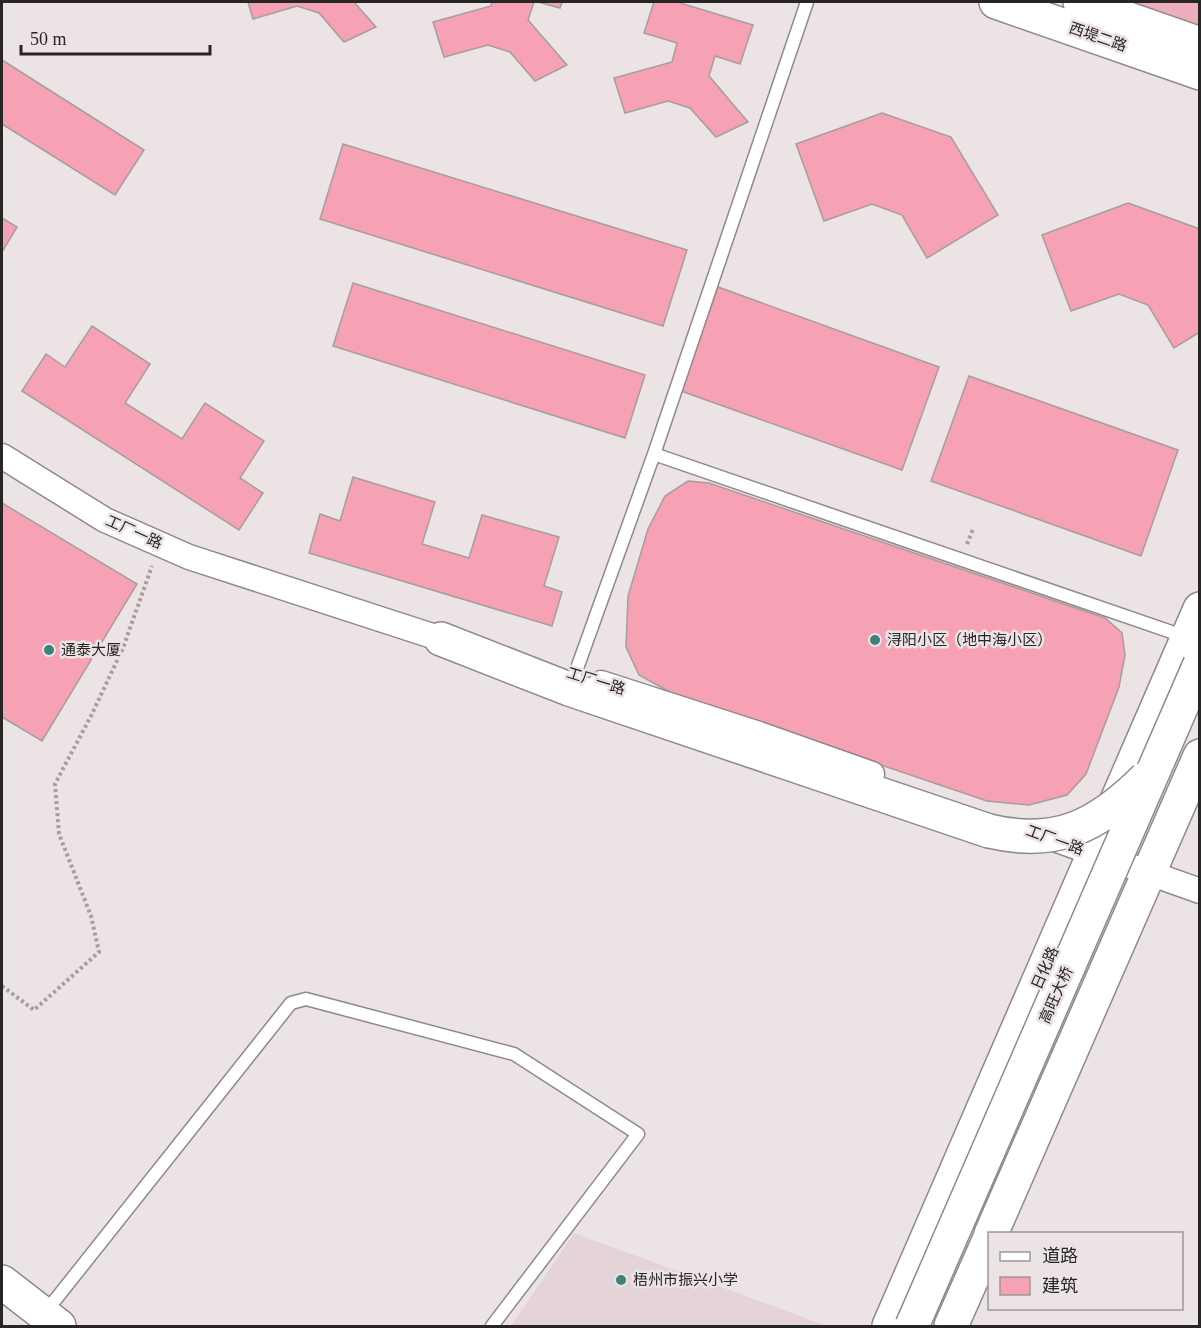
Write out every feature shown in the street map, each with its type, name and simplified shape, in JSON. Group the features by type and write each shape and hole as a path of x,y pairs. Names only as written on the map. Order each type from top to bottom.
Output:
{"main road":[{"name":"西堤二路","path":"996,2 1200,74"},
{"name":"西堤二路","path":"1080,2 1200,44"},
{"name":"高旺大桥","path":"912,1326 1155,768 1196,637"},
{"name":"日化路","path":"889,1326 1095,854 1196,637"},
{"path":"441,639 569,690 941,816 1007,835 1045,837 1083,826 1111,809 1155,768"},
{"name":"高旺大桥","path":"932,1326 1200,710"},
{"path":"991,1232 1200,756"},
{"path":"951,1326 988,1243"},
{"path":"2,1282 51,1321"}],"street":[{"name":"工厂一路","path":"2,456 105,520 189,557 441,639 575,674 759,735 1200,891"}],"lane":[{"path":"575,674 654,454 807,2"},
{"path":"654,454 1196,637"},
{"path":"51,1321 291,1003 306,999 514,1054 638,1134 492,1326"}],"path":[{"path":"2,986 34,1011 99,952 91,916 59,834 55,784 123,648 159,544"}],"shaded area":[{"path":"1080,2 1199,2 1199,44"},
{"name":"梧州市振兴小学","path":"574,1233 827,1326 511,1326"}],"building":[{"path":"248,2 354,2 376,27 344,42 319,13 297,6 253,19"},
{"path":"492,2 534,2 528,20 567,65 535,81 510,52 488,45 444,57 433,22 491,6"},
{"path":"538,2 562,2 560,8"},
{"path":"654,2 677,2 753,25 740,64 715,56 709,76 748,122 716,137 690,108 668,101 625,113 614,78 672,62 677,43 644,33"},
{"path":"2,60 144,150 115,195 2,124"},
{"path":"882,113 951,137 998,215 927,258 902,215 872,204 824,221 796,144"},
{"path":"343,144 687,250 663,326 320,219"},
{"path":"1128,203 1200,231 1200,332 1174,348 1148,305 1119,294 1071,311 1042,235"},
{"path":"2,218 17,227 2,252"},
{"path":"353,283 645,375 625,438 333,346"},
{"path":"718,287 939,367 902,470 681,391"},
{"path":"92,326 150,364 125,403 182,439 205,403 264,441 240,478 263,493 239,530 22,391 46,354 65,367"},
{"path":"969,376 1178,450 1141,556 931,481"},
{"path":"353,477 435,502 422,544 469,558 482,515 559,537 544,586 562,592 552,626 309,553 320,514 340,521"},
{"name":"浔阳小区（地中海小区）","path":"688,481 709,483 1105,618 1122,633 1125,655 1119,687 1086,774 1067,795 1029,805 987,801 675,695 639,675 626,647 628,596 648,529 665,496"},
{"name":"通泰大厦","path":"2,503 137,584 42,741 2,717"}],"place":[{"name":"浔阳小区（地中海小区）","path":"875,640"},
{"name":"通泰大厦","path":"49,650"},
{"name":"梧州市振兴小学","path":"621,1280"}]}
